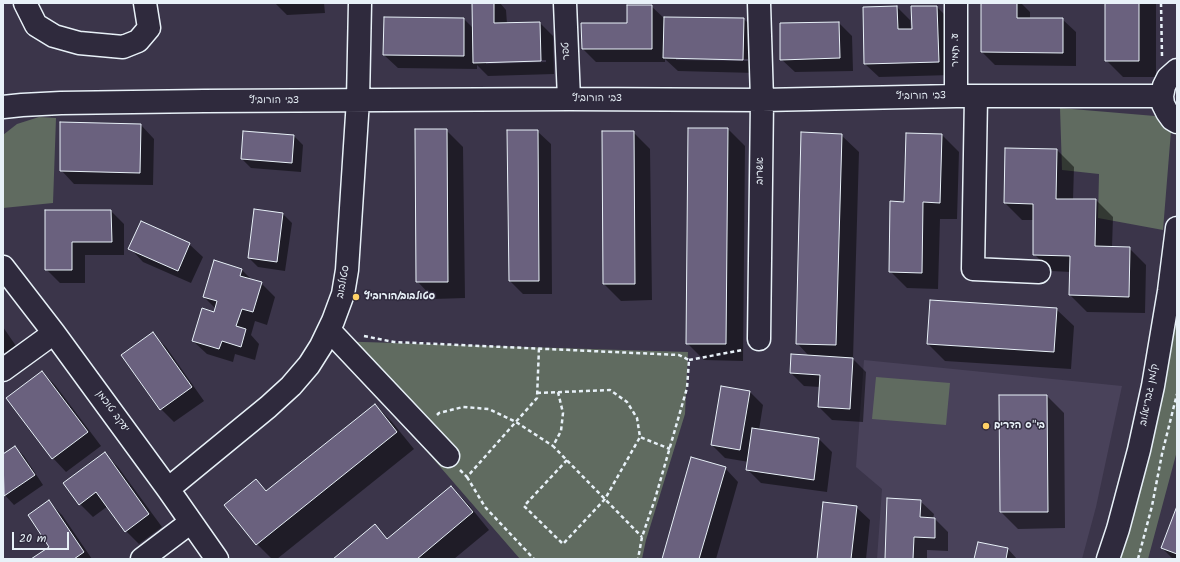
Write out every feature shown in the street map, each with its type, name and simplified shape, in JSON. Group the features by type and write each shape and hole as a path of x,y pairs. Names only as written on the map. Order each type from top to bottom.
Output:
{"street":[{"path":"26,3 36,25 54,36 78,43 122,47 138,41 148,28 145,3"},
{"name":"סטולבוב","path":"168,489 268,407 291,386 309,364 321,346 329,330 343,294 347,270 358,100 360,3"},
{"name":"טפר","path":"564,3 569,99"},
{"name":"אשרוב","path":"759,3 762,100 759,339"},
{"name":"ע. תמיר","path":"956,3 966,97 973,269 1039,272"},
{"path":"1169,65 1168,78 1164,86 1162,96 1163,104 1172,119 1177,122"},
{"name":"צבי הורוביץ","path":"3,107 33,104 204,101 569,99 762,100 1162,96"},
{"name":"צבי הורוביץ","path":"3,117 33,104"},
{"name":"קלמן גבריאלוב","path":"1108,559 1118,529 1139,450 1153,386 1169,291 1177,228"},
{"name":"יעקב טוכמן","path":"3,267 54,333 168,489 217,559"},
{"path":"329,330 448,456"},
{"path":"3,370 54,333"},
{"path":"142,559 191,522"}],"path":[{"path":"1161,3 1169,65"},
{"path":"359,335 394,342 679,355 689,360 746,350 759,339"},
{"path":"467,477 537,398 538,348"},
{"path":"638,559 642,537 670,449 687,388 689,360"},
{"path":"537,393 610,390 627,402 637,418 640,438 605,499 564,544 524,506 567,460"},
{"path":"553,446 561,431 563,412 558,392"},
{"path":"1138,559 1152,506 1162,454 1177,394"},
{"path":"421,428 440,413 463,407 488,409 516,422 553,446 642,537"},
{"path":"640,438 670,449"},
{"path":"448,456 467,477 485,508 534,559"}],"shaded area":[{"name":"בי\"ס הדרים","path":"864,360 1122,386 1096,507 1082,559 877,559 882,489 856,467"}],"green space":[{"path":"1060,108 1155,116 1171,131 1163,230 1098,218 1099,174 1062,170"},
{"path":"39,117 56,118 53,203 3,208 3,135 17,124"},
{"path":"1177,311 1177,451 1148,559 1118,559 1162,393"},
{"path":"331,341 688,352 685,414 646,540 642,559 520,559"},
{"path":"876,377 950,383 946,425 872,419"}],"building":[{"path":"472,3 494,3 494,23 540,22 541,61 473,63"},
{"path":"981,3 1017,3 1017,18 1063,18 1063,53 981,52"},
{"path":"1105,3 1139,3 1139,61 1105,61"},
{"path":"627,5 652,5 652,49 582,49 581,23 627,23"},
{"path":"897,6 898,29 912,29 911,6 937,6 939,62 864,64 863,7"},
{"path":"384,17 464,18 464,56 383,55"},
{"path":"664,17 744,18 743,60 663,58"},
{"path":"839,22 840,58 780,60 780,23"},
{"path":"60,122 141,124 140,173 60,171"},
{"path":"688,128 728,128 726,344 686,344"},
{"path":"415,129 447,129 448,282 416,282"},
{"path":"507,130 538,130 539,281 509,281"},
{"path":"243,131 294,135 292,163 241,159"},
{"path":"602,131 634,131 635,284 603,284"},
{"path":"801,132 842,134 836,345 796,344"},
{"path":"906,133 942,134 940,203 923,202 922,273 889,272 890,201 904,202"},
{"path":"1005,148 1057,149 1056,199 1096,199 1095,246 1130,247 1129,297 1069,295 1070,256 1033,255 1033,204 1004,203"},
{"path":"254,209 283,213 277,262 248,258"},
{"path":"45,210 111,210 112,242 72,242 72,270 45,270"},
{"path":"141,221 190,243 178,271 128,249"},
{"path":"214,260 242,269 240,276 262,282 253,312 242,309 236,326 246,329 241,347 222,341 219,349 192,341 202,308 214,312 217,301 203,297"},
{"path":"930,300 1057,308 1054,352 927,344"},
{"path":"153,332 192,387 160,410 121,355"},
{"path":"791,354 853,358 850,409 818,407 820,375 790,373"},
{"path":"42,371 88,432 52,459 6,398"},
{"path":"721,386 750,391 740,450 711,445"},
{"path":"999,395 1047,395 1048,512 1000,512"},
{"path":"375,404 397,432 256,545 224,505 256,479 266,491"},
{"path":"752,428 819,438 814,480 746,470"},
{"path":"15,446 35,475 4,496 3,454"},
{"path":"105,452 149,514 125,532 96,492 79,505 63,483"},
{"path":"691,457 726,467 699,559 662,559"},
{"path":"451,486 473,512 417,559 333,559 375,524 387,539"},
{"path":"887,498 921,500 920,517 935,518 935,538 914,537 913,559 885,559"},
{"path":"49,500 84,552 74,559 31,559 49,547 28,515"},
{"path":"823,502 857,506 851,559 817,559"},
{"path":"1177,506 1177,554 1161,548"},
{"path":"978,542 1008,548 1006,559 974,559"}],"place":[{"name":"סטולבוב/הורוביץ","path":"356,297"},
{"name":"בי\"ס הדרים","path":"986,426"}]}
